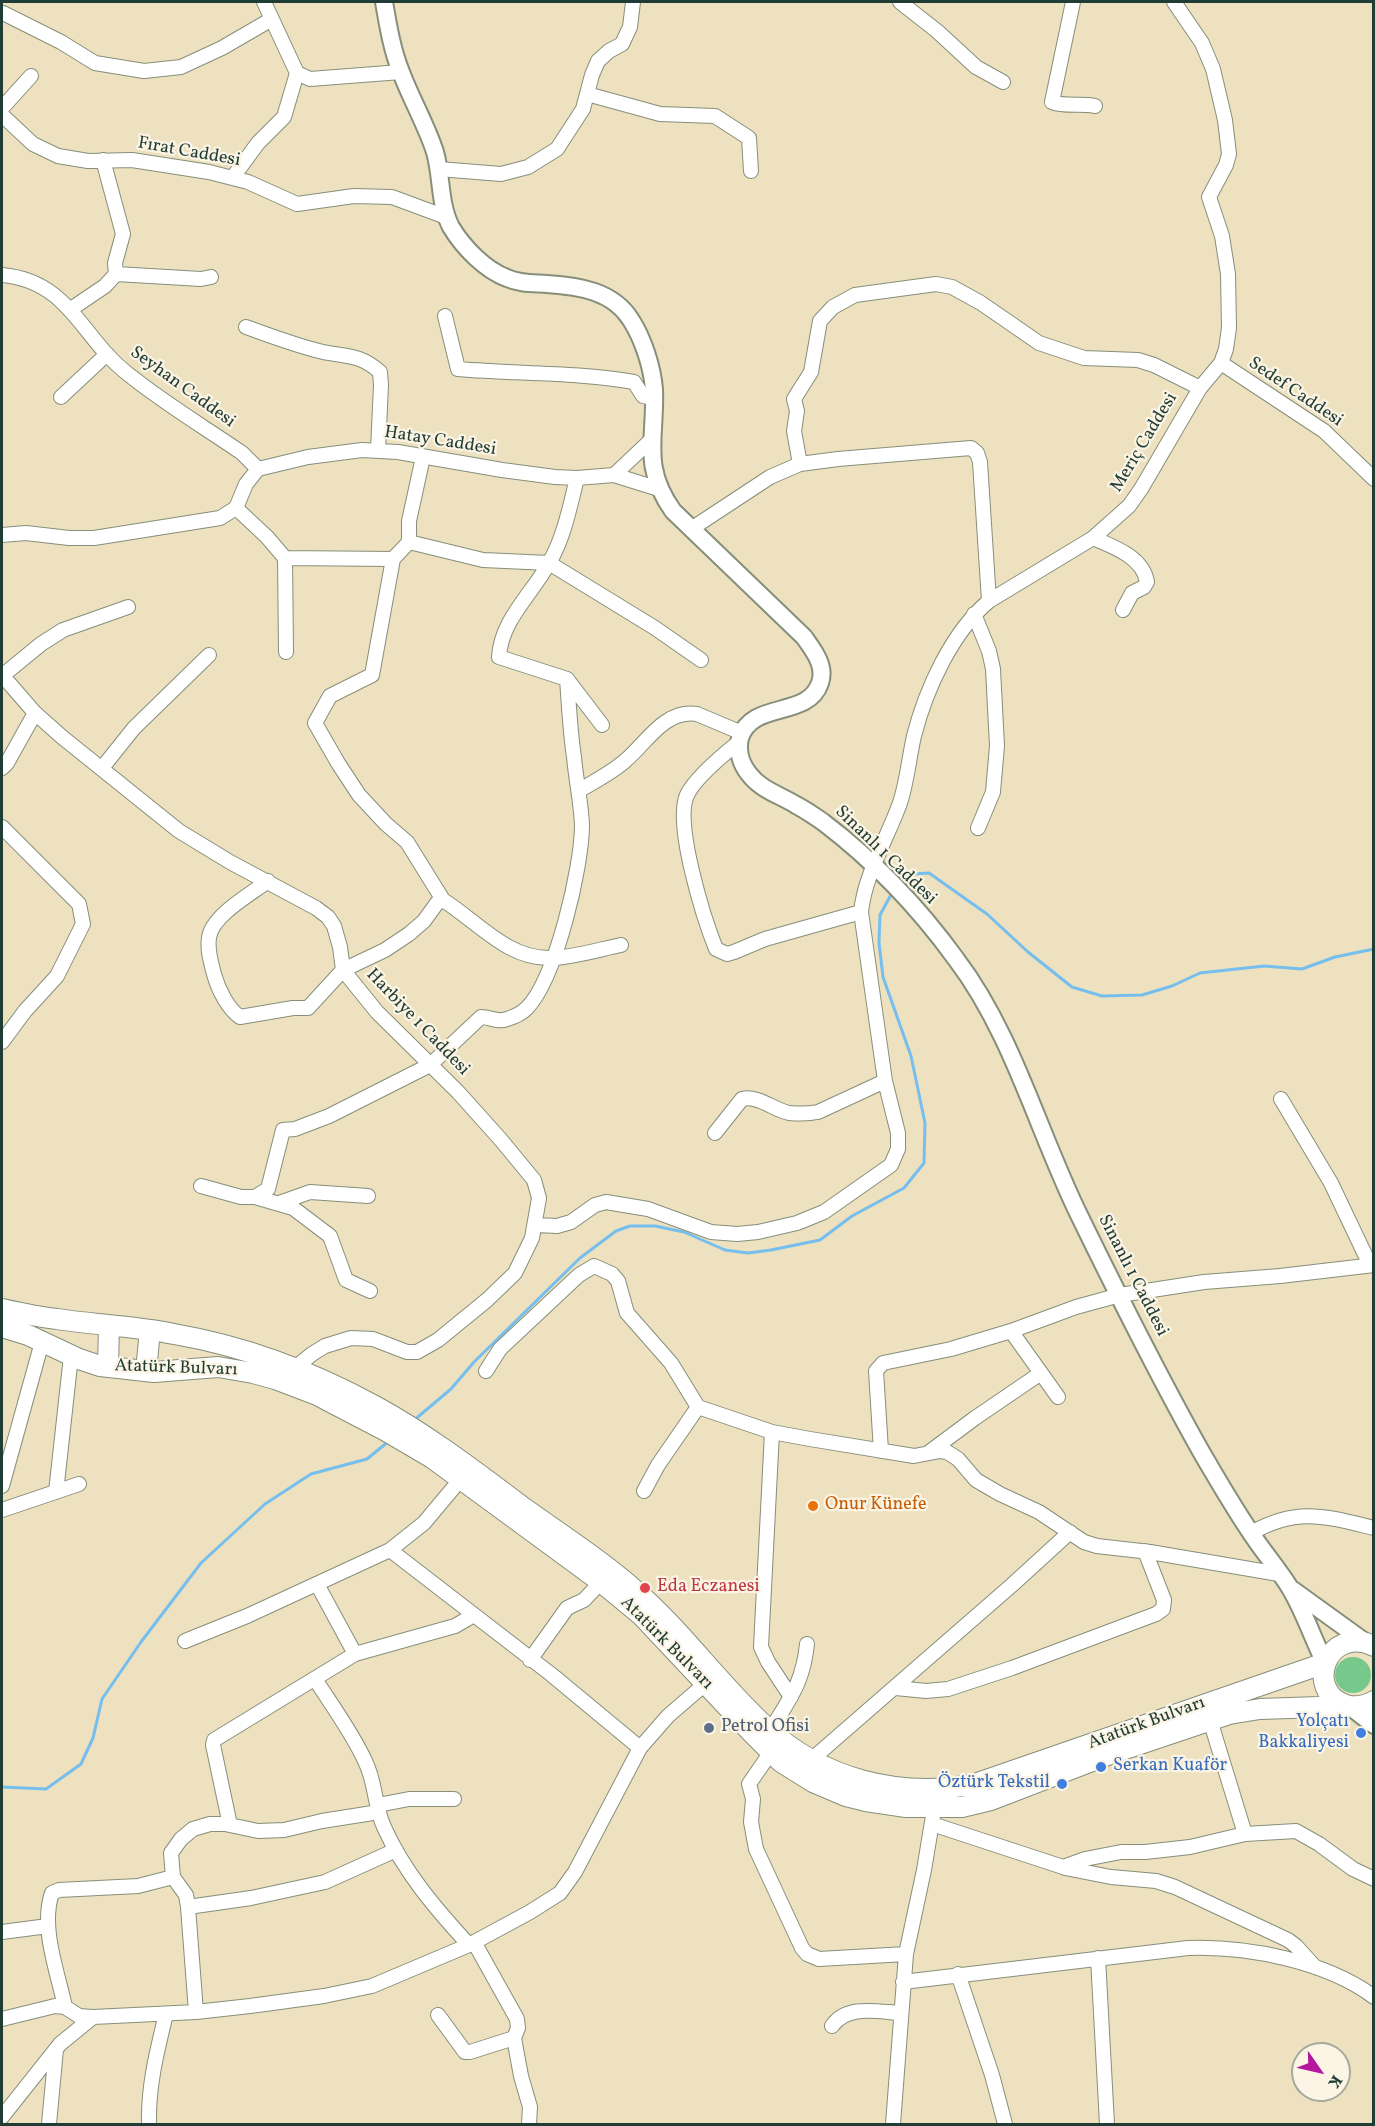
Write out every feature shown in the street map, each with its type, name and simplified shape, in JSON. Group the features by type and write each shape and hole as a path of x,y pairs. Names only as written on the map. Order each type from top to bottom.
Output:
{"highway":[{"name":"Atatürk Bulvarı","path":"2,1309 54,1319 194,1337 295,1368 343,1389 390,1424 436,1452 637,1591 713,1686 771,1752 801,1776 846,1796 933,1816 991,1800 1210,1719 1236,1712 1260,1709 1359,1707 1374,1701"},
{"path":"108,1366 109,1325"},
{"name":"Atatürk Bulvarı","path":"2,1327 42,1342 70,1356 108,1366 146,1371 218,1367 244,1371 275,1379 390,1424"},
{"path":"146,1371 150,1330"},
{"name":"Atatürk Bulvarı","path":"436,1452 460,1480 601,1582 641,1615 713,1686 771,1731 811,1761 836,1772 879,1785 914,1789 959,1787 1015,1771 1146,1723 1325,1663"},
{"path":"1349,1706 1339,1702 1331,1695 1325,1685 1323,1674 1325,1663 1337,1647 1346,1643 1371,1643"}],"main road":[{"path":"384,2 400,72 426,129 439,169 447,217 452,229 467,247 495,272 506,278 529,283 583,288 597,292 618,304 631,319 652,374 654,398 651,456 659,489 673,511 814,650 821,669 818,687 807,700 765,713 754,719 741,737"},
{"name":"Sinanlı 1 Caddesi","path":"741,737 741,761 755,781 812,814 848,842 915,908 957,960 993,1015 1062,1178 1120,1295 1203,1455 1251,1533 1290,1589 1325,1663"},
{"path":"1290,1589 1371,1643"},
{"path":"1349,1706 1374,1725"}],"street":[{"path":"264,2 297,73 310,80 400,72"},
{"path":"439,169 501,174 528,166 558,149 583,109 598,61 609,51 622,44 630,27 633,2"},
{"path":"900,2 938,31 976,67 1003,82"},
{"path":"1073,2 1052,102 1054,104 1085,103 1095,106"},
{"name":"Meriç Caddesi","path":"861,912 867,885 878,872 901,799 915,732 926,702 948,654 974,614 989,601 1093,538 1129,506 1200,388 1221,363 1229,328 1228,274 1222,236 1209,197 1226,165 1229,143 1213,69 1202,43 1174,2"},
{"path":"4,10 95,63 144,71 181,67 222,48 272,19"},
{"path":"233,177 258,143 284,117 297,73"},
{"path":"2,108 31,76"},
{"path":"587,94 660,114 716,116 749,138 751,171"},
{"name":"Fırat Caddesi","path":"2,115 33,144 46,151 73,159 156,163 233,177 297,204 370,195 404,201 447,217"},
{"path":"71,309 105,286 116,274 115,263 123,234 104,160"},
{"path":"116,274 211,278"},
{"name":"Seyhan Caddesi","path":"2,275 25,279 53,294 71,309 107,354 127,374 242,453 258,469"},
{"path":"800,464 794,431 797,411 794,399 811,372 820,321 833,307 855,294 936,284 951,287 981,303 1039,343 1083,358 1138,360 1154,365 1200,388"},
{"path":"445,316 458,369 598,376 634,382 644,396 654,398"},
{"path":"246,327 325,352 353,356 369,362 380,372 378,450"},
{"path":"61,397 107,354"},
{"name":"Sedef Caddesi","path":"1221,363 1324,431 1374,479"},
{"path":"614,475 651,440"},
{"path":"691,529 770,477 800,464 971,448 977,453 980,462 989,601"},
{"name":"Hatay Caddesi","path":"258,469 308,457 378,450 502,470 577,478 614,475 659,489"},
{"path":"423,457 409,520 409,542 393,559 372,675 330,696 315,723 359,795 386,824 407,842 443,900 506,947 540,958 555,958 621,945"},
{"path":"2,535 26,533 69,538 94,538 220,518 236,508 246,484 258,469"},
{"path":"577,478 570,508 549,563 522,601 500,642 499,657 567,679 602,725"},
{"path":"236,508 267,537 285,558 286,652"},
{"path":"1093,538 1113,547 1142,567 1147,582 1144,587 1132,593 1123,610"},
{"path":"409,542 483,560 549,563 655,628 701,660"},
{"path":"285,558 393,559"},
{"path":"2,675 63,630 128,607"},
{"path":"974,614 989,651 993,669 997,746 993,792 978,828"},
{"path":"102,768 134,728 209,655"},
{"name":"Harbiye 1 Caddesi","path":"2,675 35,712 196,843 268,881 328,917 337,936 343,970 377,1012 477,1112 534,1180 539,1198 536,1225 527,1251 515,1273 463,1321 417,1353 407,1352 373,1339 351,1338 325,1346 295,1368"},
{"path":"255,1197 268,1189 283,1130 295,1129 328,1116 430,1065 481,1017 497,1022 529,1006 555,958 581,854 580,790 574,759 567,679"},
{"path":"2,768 35,712"},
{"path":"536,1225 557,1226 571,1222 598,1203 606,1202 648,1209 711,1232 737,1234 797,1223 825,1212 891,1165 898,1149 898,1133 885,1081 861,912 765,939 727,954 716,949 699,898 684,816 687,795 709,768 741,737 697,714 678,716 657,727 625,761 580,790"},
{"path":"2,827 79,904 83,924 57,976 25,1011 2,1042"},
{"path":"268,881 220,916 209,935 209,954 216,982 233,1012 240,1017 247,1018 292,1008 308,1008 343,970 384,950 409,934 424,921 437,903 443,900"},
{"path":"715,1132 742,1099 747,1098 787,1112 807,1114 818,1112 885,1081"},
{"path":"881,1451 876,1371 879,1366 890,1361 918,1358 951,1349 1011,1331 1076,1307 1120,1295 1204,1282 1372,1265 1330,1183 1281,1099"},
{"path":"201,1186 241,1197 255,1197 293,1208 330,1236 346,1280 370,1291"},
{"path":"279,1203 310,1192 368,1196"},
{"path":"486,1371 507,1343 579,1275 594,1266 612,1274 618,1281 627,1313 671,1363 698,1407 772,1432 914,1456 946,1452 958,1459 976,1480 1039,1512 1084,1542 1097,1546 1145,1551 1279,1574"},
{"path":"1011,1331 1058,1397"},
{"path":"2,1486 42,1342"},
{"path":"56,1492 70,1356"},
{"path":"927,1454 975,1418 1041,1374"},
{"path":"644,1491 658,1465 698,1407"},
{"path":"772,1432 761,1647 791,1697"},
{"path":"185,1641 247,1616 390,1550 424,1523 460,1480"},
{"path":"2,1509 79,1484"},
{"path":"1251,1533 1277,1520 1301,1515 1330,1518 1374,1528"},
{"path":"811,1761 1012,1586 1070,1532"},
{"path":"390,1550 474,1614 640,1748"},
{"path":"896,1688 926,1691 948,1689 1156,1614 1163,1609 1164,1600 1145,1551"},
{"path":"530,1660 567,1608 584,1600 601,1582"},
{"path":"317,1584 355,1654"},
{"path":"230,1825 214,1740 355,1654 455,1626 474,1614"},
{"path":"771,1731 799,1683 807,1644"},
{"path":"315,1679 365,1759 374,1782 383,1826 396,1850 430,1902 472,1943 515,2013 518,2028 514,2038 530,2107 529,2124"},
{"path":"2,2019 55,2006 65,2007 79,2016 93,2018 196,2012 303,1999 372,1986 472,1943 548,1902 560,1893 574,1872 640,1748 668,1716 713,1686"},
{"path":"1210,1719 1245,1834"},
{"path":"771,1752 749,1785 753,1799 751,1822 756,1849 802,1948 807,1954 819,1959 906,1954"},
{"path":"196,2012 188,1907 186,1895 173,1877 171,1852 193,1829 210,1824 230,1825 258,1831 284,1830 378,1809 409,1799 454,1799"},
{"path":"893,2124 906,1954 933,1816 1063,1867 1111,1877 1156,1881 1175,1887 1288,1940 1317,1970"},
{"path":"1063,1867 1121,1852 1190,1847 1245,1834 1296,1831 1319,1844 1353,1869 1374,1879"},
{"path":"188,1907 251,1898 325,1882 396,1850"},
{"path":"65,2007 48,1926 49,1902 52,1893 59,1890 138,1886 173,1877"},
{"path":"2,1932 48,1926"},
{"path":"903,1982 1188,1948 1215,1947 1268,1953 1353,1983 1374,1997"},
{"path":"1098,1959 1107,2124"},
{"path":"958,1974 992,2075 1005,2124"},
{"path":"832,2026 843,2015 857,2011 901,2013"},
{"path":"149,2124 154,2064 166,2014"},
{"path":"438,2015 465,2052 514,2038"},
{"path":"2,2117 56,2049 93,2018"},
{"path":"49,2124 56,2049"}],"green space":[{"path":"1353,1657 1366,1662 1371,1675 1366,1688 1353,1693 1340,1688 1335,1675 1340,1662"}],"waterway":[{"path":"898,884 902,879 913,874 929,873 987,914 1028,952 1072,987 1102,996 1142,995 1172,986 1200,973 1264,966 1302,969 1335,957 1374,949"},
{"path":"413,1421 451,1389 474,1362 580,1258 616,1231 630,1226 655,1226 684,1232 725,1250 748,1253 771,1250 820,1240 852,1216 904,1188 924,1163 925,1123 911,1056 883,977 879,943 880,915 893,891"},
{"path":"2,1787 46,1789 81,1764 93,1738 102,1699 141,1642 201,1563 265,1504 311,1474 367,1459 389,1441"}],"place":[{"name":"Onur Künefe","path":"813,1506"},
{"name":"Eda Eczanesi","path":"645,1588"},
{"name":"Petrol Ofisi","path":"709,1728"},
{"name":"Yolçatı Bakkaliyesi","path":"1361,1733"},
{"name":"Serkan Kuaför","path":"1101,1767"},
{"name":"Öztürk Tekstil","path":"1062,1784"}]}
